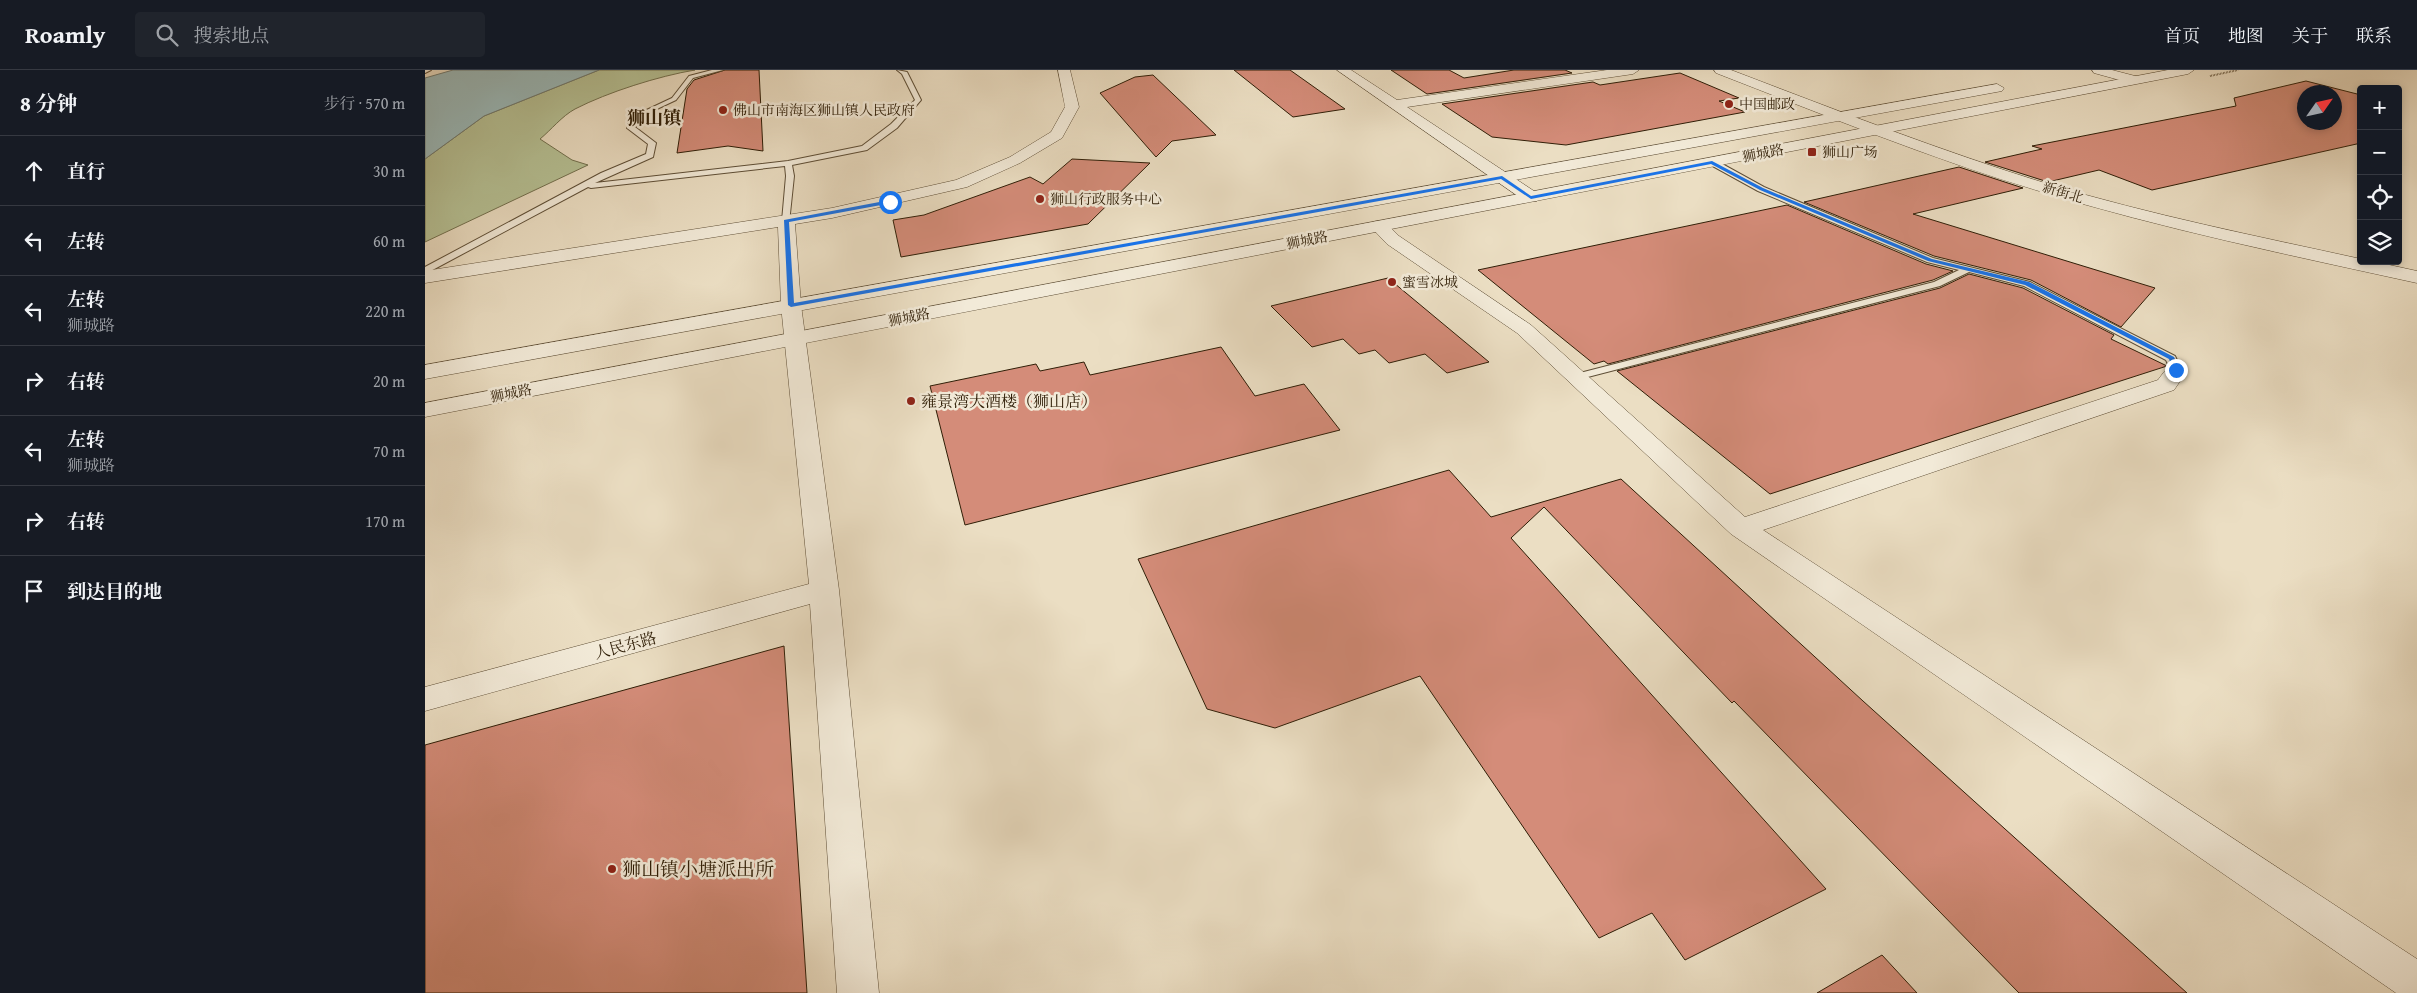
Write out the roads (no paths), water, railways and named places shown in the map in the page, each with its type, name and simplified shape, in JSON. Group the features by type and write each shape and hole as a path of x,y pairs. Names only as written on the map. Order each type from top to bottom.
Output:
{"street":[{"path":"425,278 786,221 890,202 961,184 1015,160 1057,135 1072,107 1064,70"},
{"path":"1343,70 1531,197"},
{"path":"1394,105 1633,70"},
{"name":"新街北","path":"1721,70 1949,157 2089,200 2217,233 2417,277"},
{"path":"2077,74 2097,70 2134,80"},
{"name":"狮城路","path":"425,410 2188,70"},
{"name":"狮城路","path":"425,372 2009,86"},
{"path":"786,221 791,305 824,590 858,993"},
{"path":"1379,226 1393,240 1524,330 1741,528 2417,983"},
{"path":"1741,528 2167,385 2176,370"},
{"name":"人民东路","path":"425,699 824,590"}],"lane":[{"path":"425,271 583,187 650,155 652,143 631,128 639,115 673,100 691,77 720,70"},
{"path":"583,187 788,163 864,148 894,126 918,100 905,73 900,70"},
{"path":"1712,162 1761,189 1930,260 2027,284 2171,358 2176,370"},
{"path":"786,221 790,176 788,163"},
{"path":"1576,377 1937,284 1968,269"}],"water":[{"path":"453,70 599,70 484,116 425,159 425,78"}],"place":[{"name":"中国邮政","path":"1729,104"},
{"name":"佛山市南海区狮山镇人民政府","path":"723,110"},
{"name":"狮山广场","path":"1812,152"},
{"name":"狮山行政服务中心","path":"1040,199"},
{"name":"蜜雪冰城","path":"1392,282"},
{"name":"雍景湾大酒楼（狮山店）","path":"911,401"},
{"name":"狮山镇小塘派出所","path":"612,869"}],"district":[{"name":"狮山镇","path":"654,117"}]}
